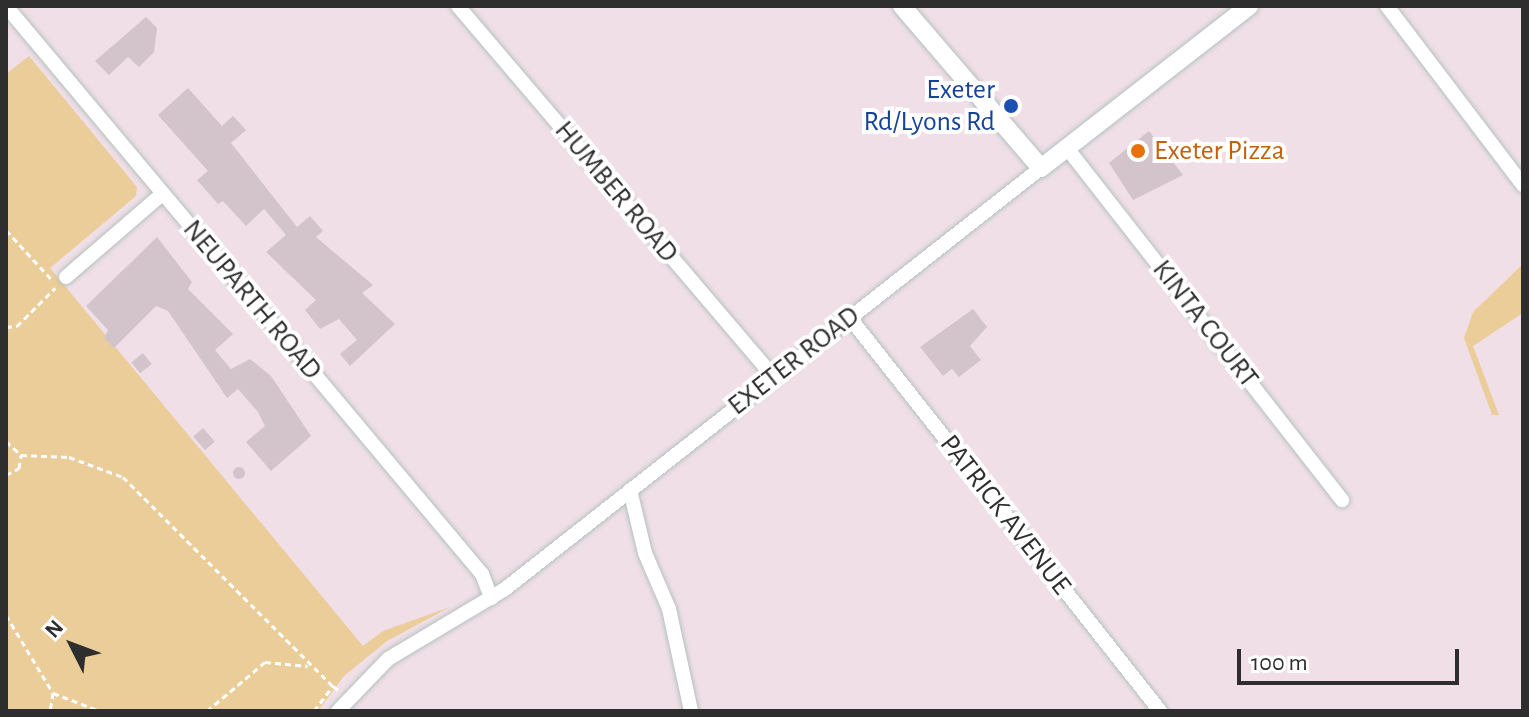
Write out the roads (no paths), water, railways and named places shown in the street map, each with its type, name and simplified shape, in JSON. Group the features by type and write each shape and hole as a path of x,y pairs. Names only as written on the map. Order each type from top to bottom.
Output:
{"main road":[{"path":"902,6 1041,168"},
{"name":"EXETER ROAD","path":"1041,168 1249,6"}],"street":[{"name":"NEUPARTH ROAD","path":"6,6 476,567 491,598"},
{"name":"HUMBER ROAD","path":"458,6 774,377"},
{"path":"1387,6 1523,185"},
{"name":"KINTA COURT","path":"1067,148 1342,500"},
{"name":"EXETER ROAD","path":"342,705 388,659 491,598 1041,168"},
{"path":"62,281 162,194"},
{"name":"PATRICK AVENUE","path":"850,318 1160,711"},
{"path":"630,490 645,553 669,609 691,711"}],"place":[{"name":"Exeter Rd/Lyons Rd","path":"1011,106"},
{"name":"Exeter Pizza","path":"1138,151"}]}
